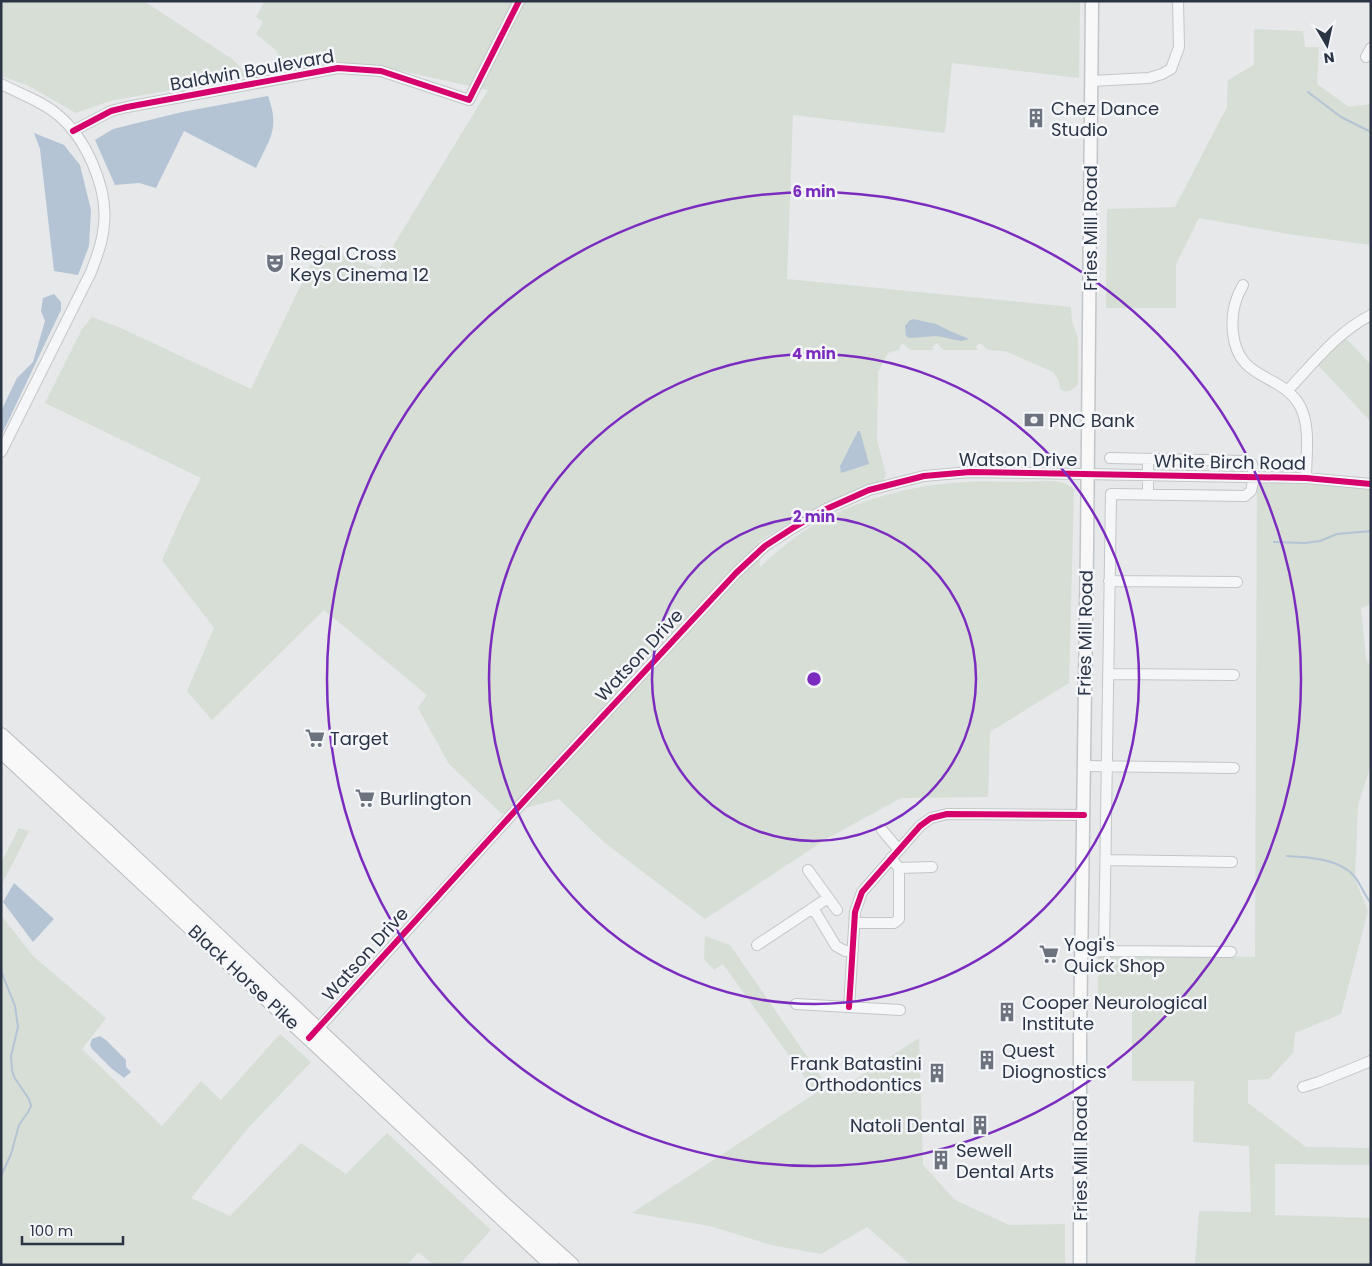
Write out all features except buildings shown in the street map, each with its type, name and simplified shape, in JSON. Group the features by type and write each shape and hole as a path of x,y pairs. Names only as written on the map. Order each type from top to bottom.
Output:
{"highway":[{"name":"Black Horse Pike","path":"1,735 110,834 314,1033"},
{"name":"Black Horse Pike","path":"1,751 314,1033 502,1207 552,1261 572,1265"},
{"path":"70,815 75,813 84,816 110,834"}],"main road":[{"name":"Fries Mill Road","path":"1080,1265 1080,1036 1092,1"}],"street":[{"name":"Baldwin Boulevard","path":"73,131 111,110 277,81 338,68 381,71 469,100 519,1"},
{"path":"1091,81 1148,78 1171,69 1179,47 1178,1"},
{"path":"1,84 58,115 73,131 91,160 104,202 101,246 91,272 1,452"},
{"path":"1243,285 1235,300 1232,319 1233,337 1238,353 1248,367 1288,392 1298,403 1304,420 1306,434 1306,478"},
{"path":"1288,392 1336,338 1371,314"},
{"path":"1104,951 1111,494 1245,496 1251,492 1254,477 1252,464 1246,461 1110,458"},
{"path":"1148,459 1148,494"},
{"name":"Watson Drive","path":"314,1033 525,800 736,573 765,546 824,510 869,490 924,476 970,472 1088,474"},
{"name":"White Birch Road","path":"1088,474 1306,478 1371,484"},
{"path":"1109,581 1236,582"},
{"path":"1108,674 1234,675"},
{"path":"1084,766 1234,768"},
{"path":"849,1007 855,912 862,892 920,826 931,818 947,814 1084,815"},
{"path":"882,830 898,850"},
{"path":"855,923 894,923 899,919 899,868 891,858"},
{"path":"1106,860 1232,862"},
{"path":"899,868 932,868"},
{"path":"808,870 837,910"},
{"path":"757,945 828,898"},
{"path":"813,908 836,946 845,951 853,950"},
{"path":"1081,953 1104,951 1231,952"},
{"path":"796,1004 900,1010"},
{"path":"1303,1087 1371,1061"}],"shaded area":[{"path":"1,1 144,1 232,59 249,76 110,101 76,113 27,85 1,76"},
{"path":"265,1 1080,1 1079,78 952,63 945,133 793,115 787,279 1071,307 1072,321 1078,339 1078,384 1070,391 1060,389 1059,381 1053,372 1005,351 988,350 980,343 976,347 978,350 943,350 937,343 932,347 934,350 910,350 903,343 899,347 901,349 888,353 878,372 877,440 886,474 883,481 827,502 759,541 760,567 802,532 830,516 879,497 932,485 973,482 1048,481 1069,485 1074,489 1069,683 990,732 988,797 901,798 828,838 705,919 605,843 559,799 502,814 449,764 418,708 427,695 324,610 212,720 187,691 214,628 162,560 201,478 45,403 82,329 92,317 123,329 251,389 320,245 379,269 488,90 388,68 335,62 285,71 276,50 256,34 263,22 256,17"},
{"path":"1254,29 1303,31 1305,47 1319,47 1317,84 1349,107 1371,104 1371,245 1288,234 1199,218 1176,264 1176,308 1106,308 1107,209 1175,207 1227,107 1228,80 1254,65"},
{"path":"1344,336 1371,365 1371,422 1317,364"},
{"path":"1257,478 1371,484 1371,604 1361,608 1366,659 1371,667 1371,764 1358,805 1355,879 1368,911 1341,1014 1295,1033 1293,1053 1269,1079 1248,1080 1248,1103 1306,1147 1371,1148 1371,1165 1275,1164 1275,1215 1371,1218 1371,1265 1195,1265 1199,1211 1251,1212 1249,1146 1193,1142 1194,1081 1132,1081 1132,999 1098,998 1098,954 1255,957"},
{"path":"19,828 29,831 1,886 1,863"},
{"path":"1,915 33,956 106,1018 82,1049 162,1126 201,1081 221,1100 280,1034 311,1062 249,1127 191,1198 230,1216 301,1143 346,1174 387,1133 491,1230 459,1265 434,1265 418,1252 407,1265 1,1265"},
{"path":"705,936 730,945 833,1094 919,1038 923,1165 955,1200 1009,1225 1065,1224 1065,1265 911,1265 867,1227 821,1254 771,1245 710,1226 632,1213 816,1093 723,964 714,970 704,959"}],"water":[{"path":"268,96 272,107 272,133 256,168 184,131 156,188 139,183 115,185 95,140 113,129 182,112"},
{"path":"34,133 64,145 80,165 91,210 89,246 78,275 54,271 40,149"},
{"path":"54,294 61,302 61,310 1,436 1,411 17,378 33,362 45,321 41,311 43,298"},
{"path":"913,319 936,324 969,339 961,341 937,336 909,338 906,336 905,326"},
{"path":"858,431 860,431 869,464 841,473 840,466"},
{"path":"14,883 54,919 33,942 3,902"},
{"path":"100,1036 126,1060 126,1067 131,1072 124,1078 92,1049 90,1045 92,1039"}],"waterway":[{"path":"1308,92 1341,117 1371,132"},
{"path":"1274,542 1305,543 1320,541 1337,534 1371,531"},
{"path":"1287,856 1323,860 1341,866 1348,870 1359,882 1371,903"},
{"path":"1,971 15,1006 18,1027 11,1056 12,1070 31,1106 19,1125 11,1154 1,1176"}],"cycle path":[{"path":"73,131 111,111 127,107 338,68 381,71 469,100 519,1"},
{"path":"309,1038 525,800 736,573 765,546 824,510 869,490 924,476 970,472 1306,478 1371,484"},
{"path":"849,1007 855,912 862,892 920,826 931,818 947,814 1084,815"}],"place":[{"name":"Chez Dance Studio","path":"1036,118"},
{"name":"Regal Cross Keys Cinema 12","path":"275,263"},
{"name":"PNC Bank","path":"1034,420"},
{"name":"Target","path":"315,738"},
{"name":"Burlington","path":"365,798"},
{"name":"Yogi's Quick Shop","path":"1049,954"},
{"name":"Cooper Neurological Institute","path":"1007,1012"},
{"name":"Quest Diognostics","path":"987,1060"},
{"name":"Frank Batastini Orthodontics","path":"937,1073"},
{"name":"Natoli Dental","path":"980,1125"},
{"name":"Sewell Dental Arts","path":"941,1160"}]}
